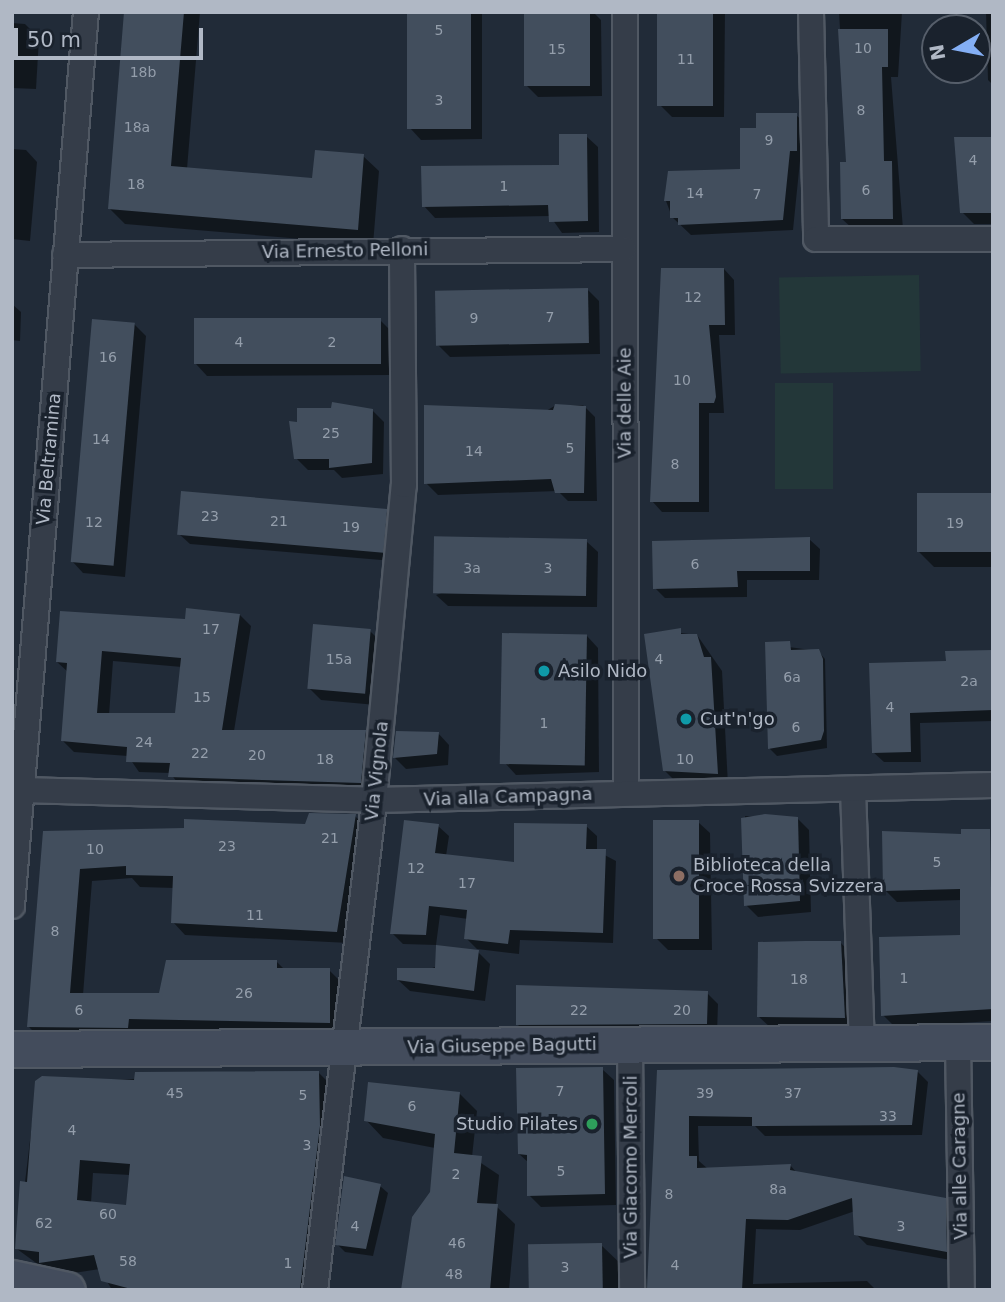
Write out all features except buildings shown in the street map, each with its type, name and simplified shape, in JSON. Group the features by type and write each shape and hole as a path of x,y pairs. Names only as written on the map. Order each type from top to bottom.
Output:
{"main road":[{"name":"Via Giuseppe Bagutti","path":"12,1049 993,1042"},
{"path":"12,1278 67,1290"}],"street":[{"name":"Via Beltramina","path":"12,906 86,12"},
{"name":"Via delle Aie","path":"625,12 626,793"},
{"path":"811,12 816,239 993,239"},
{"name":"Via Ernesto Pelloni","path":"65,255 402,249 624,249"},
{"name":"Via Vignola","path":"315,1290 374,800 404,485 402,249"},
{"name":"Via alla Campagna","path":"22,790 374,800 993,785"},
{"path":"853,789 862,1042"},
{"name":"Via alle Caragne","path":"958,1042 962,1290"},
{"name":"Via Giacomo Mercoli","path":"630,1044 632,1290"}],"green space":[{"path":"919,275 921,371 781,373 779,277"},
{"path":"775,383 833,383 833,489 775,489"}],"place":[{"name":"Asilo Nido","path":"544,671"},
{"name":"Cut'n'go","path":"686,719"},
{"name":"Biblioteca della Croce Rossa Svizzera","path":"679,876"},
{"name":"Studio Pilates","path":"592,1124"}]}
